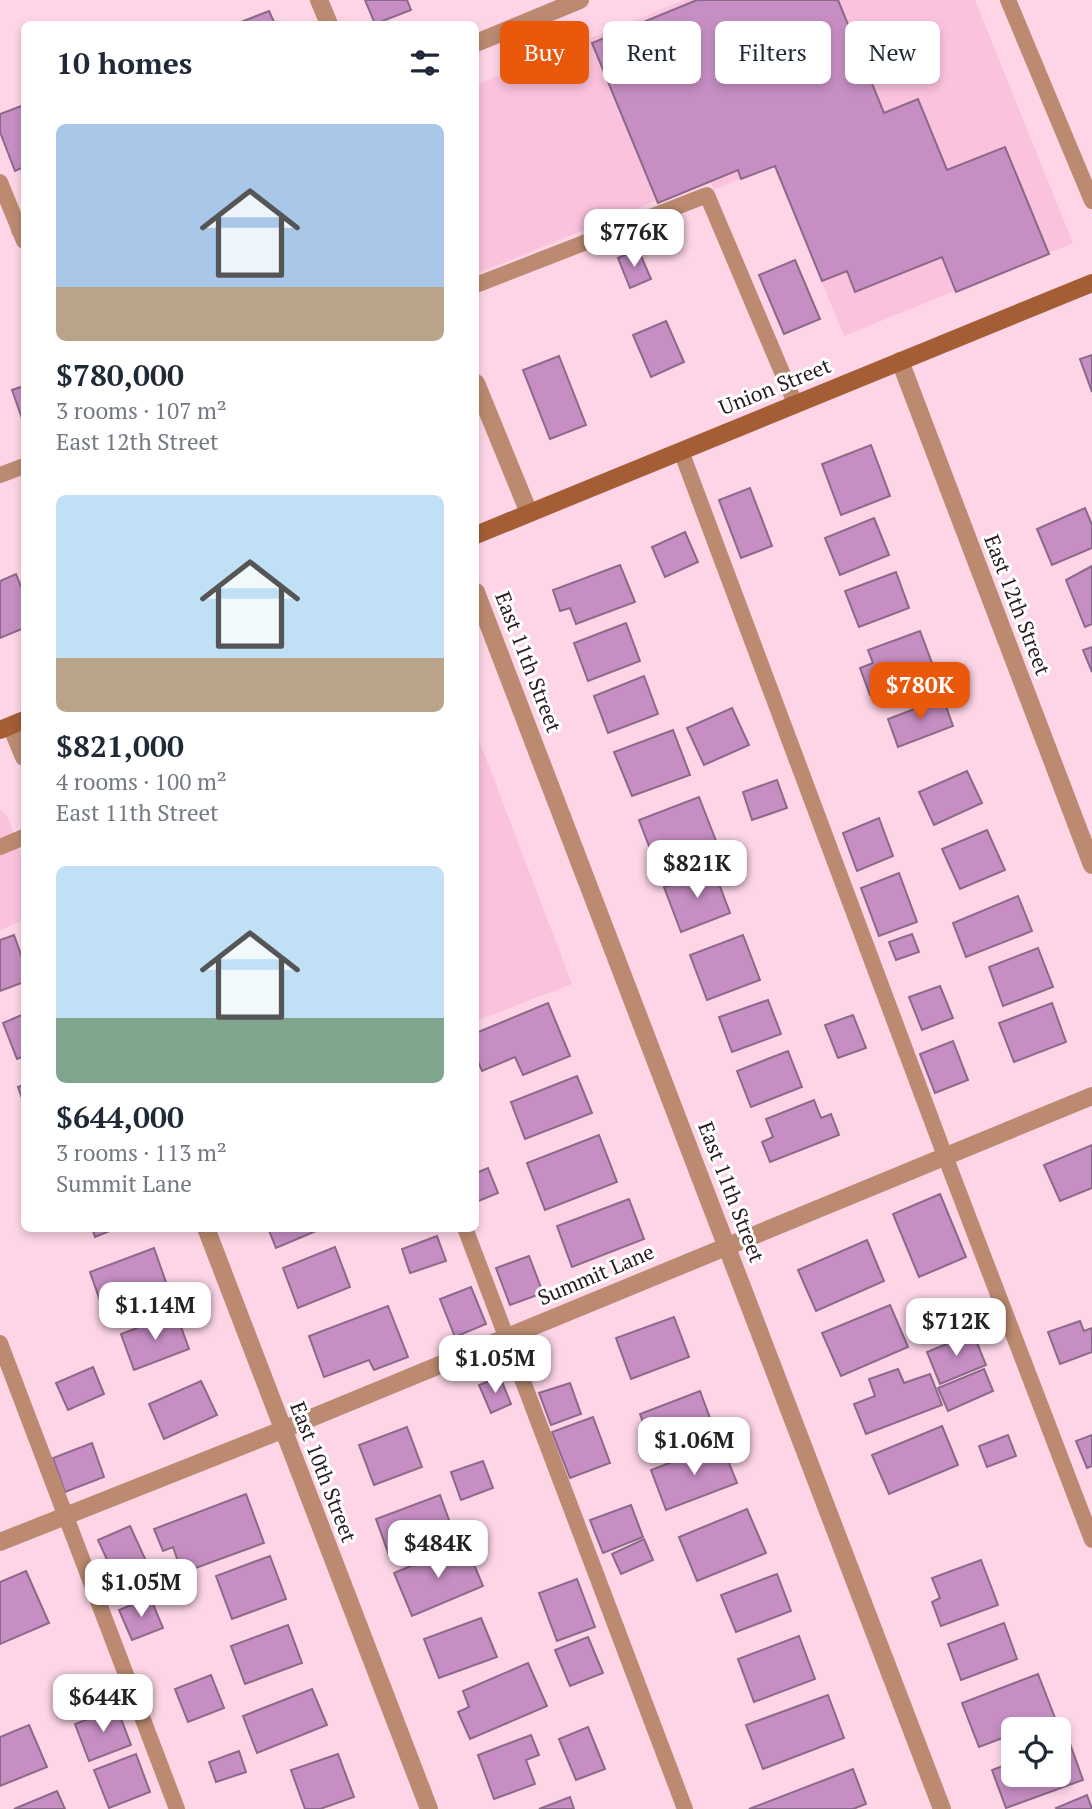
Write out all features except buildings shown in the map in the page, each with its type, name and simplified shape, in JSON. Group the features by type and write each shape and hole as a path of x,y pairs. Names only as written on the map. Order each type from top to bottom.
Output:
{"main road":[{"name":"Union Street","path":"479,534 1092,283"}],"street":[{"path":"319,0 328,21"},
{"path":"479,42 580,0"},
{"name":"East 12th Street","path":"900,361 1092,865"},
{"path":"479,390 529,513"},
{"name":"East 11th Street","path":"479,600 942,1809"},
{"path":"12,725 21,749"},
{"name":"Summit Lane","path":"0,1542 282,1430 1092,1096"},
{"name":"East 10th Street","path":"208,1232 429,1809"}],"lane":[{"path":"1009,0 1092,201"},
{"path":"0,182 21,229"},
{"path":"479,284 707,195 795,403"},
{"path":"681,451 945,1157 1092,1540"},
{"path":"0,475 21,467"},
{"path":"0,847 21,838"},
{"path":"467,1232 685,1809"},
{"path":"0,1343 177,1809"}],"shaded area":[{"path":"684,0 975,0 1073,243 844,336 773,164 714,190 709,179 479,273 479,84 500,75 500,84 589,84 589,39 603,33 603,84 701,84 701,21 633,21"},
{"path":"479,740 572,984 479,1020"},
{"path":"0,810 8,817 21,855 21,921 0,930"}]}
